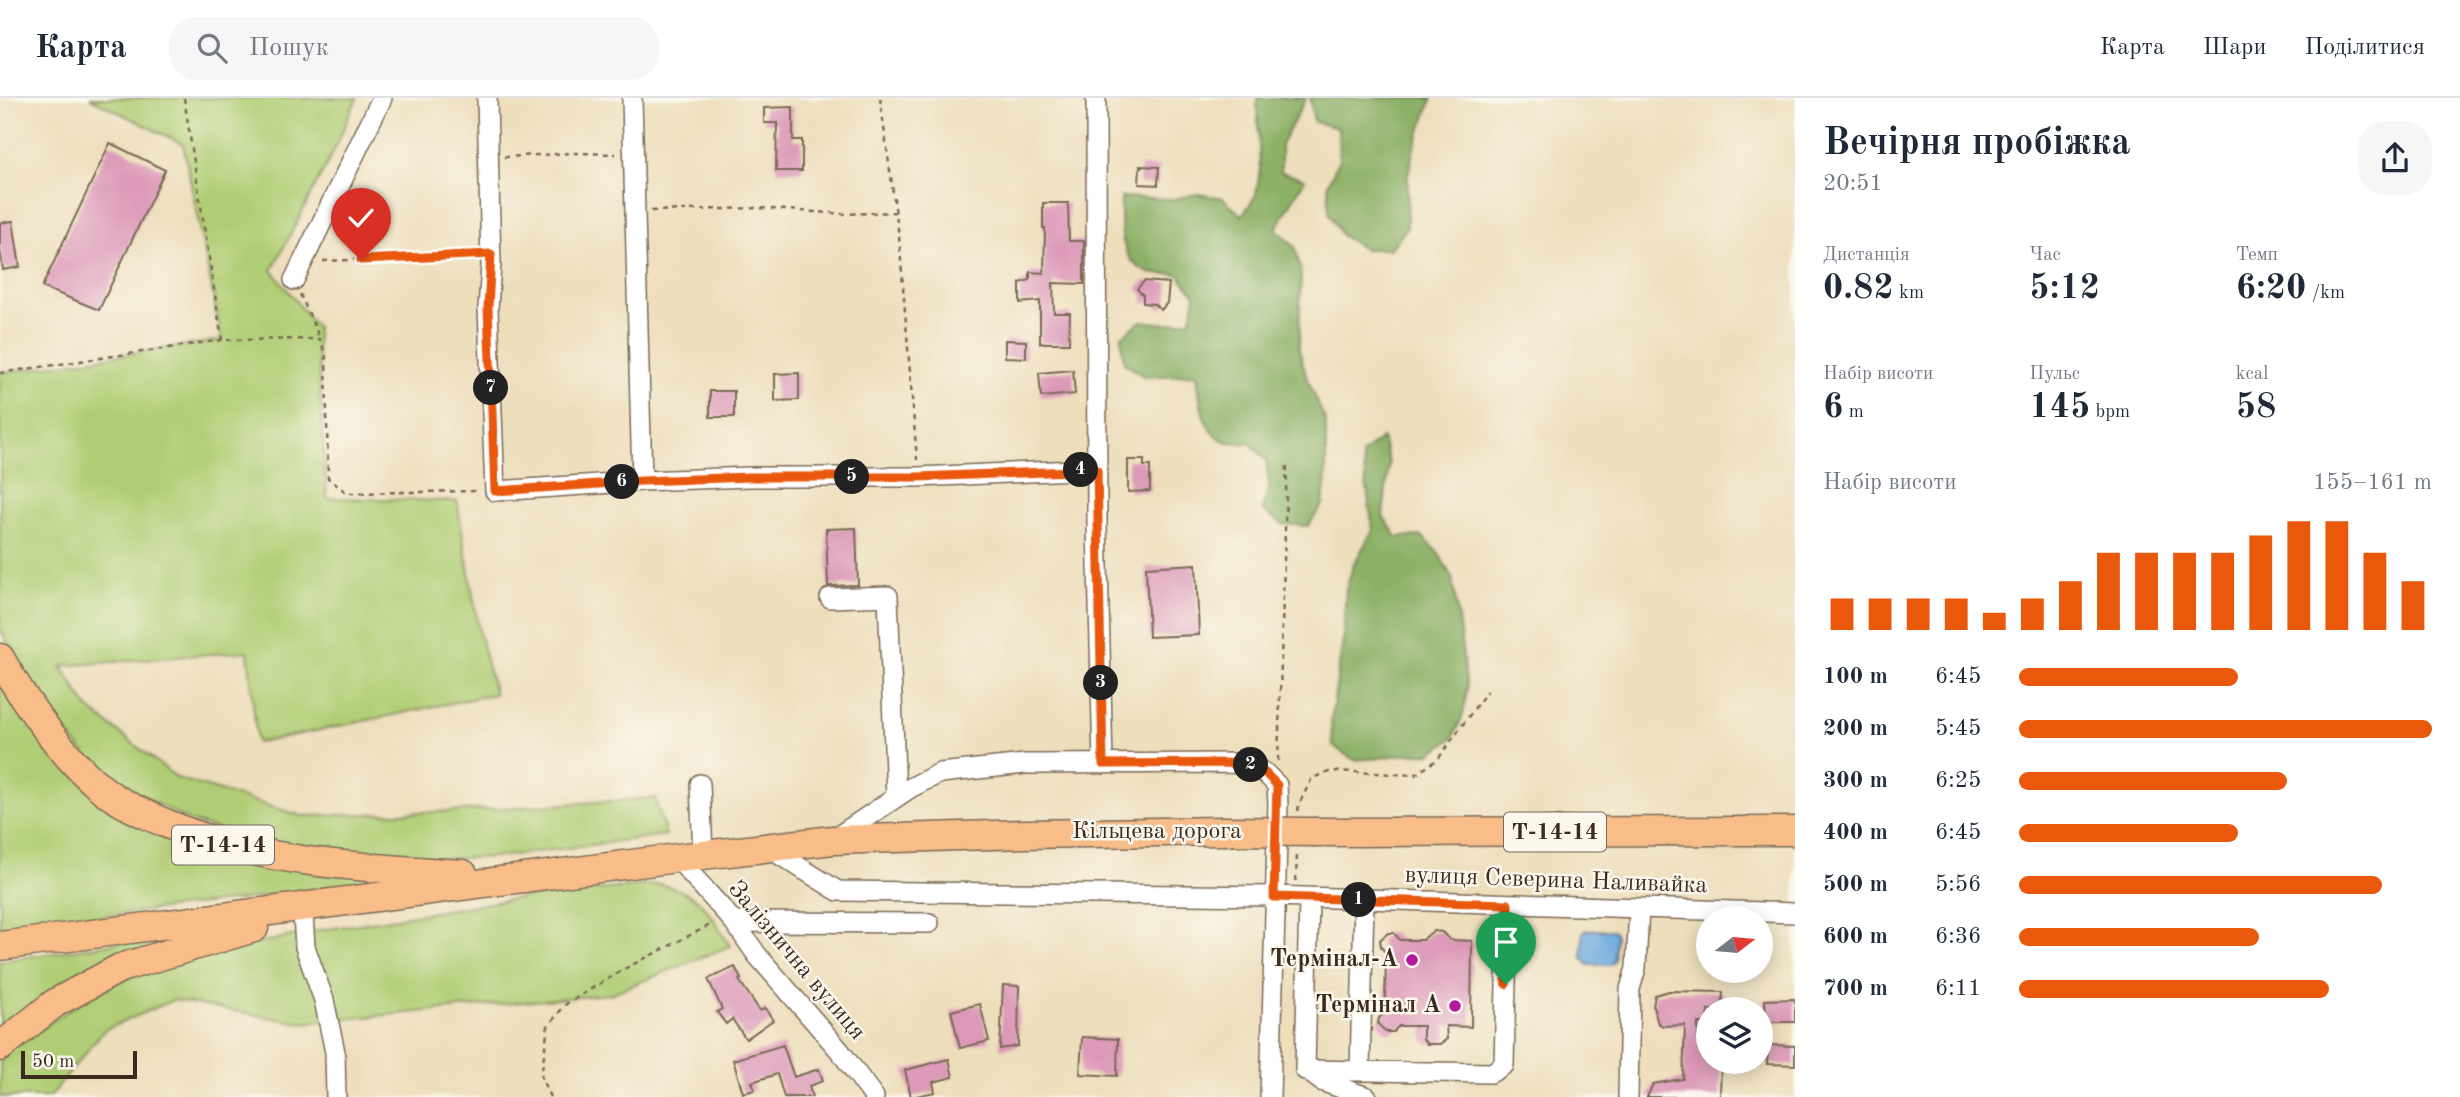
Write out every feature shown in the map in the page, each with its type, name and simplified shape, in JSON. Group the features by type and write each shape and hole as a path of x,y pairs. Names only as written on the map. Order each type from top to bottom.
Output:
{"highway":[{"name":"Т-14-14","path":"0,657 21,693 84,773 109,795 147,816 218,844 267,855 334,865 522,878"},
{"name":"Кільцева дорога","path":"522,878 832,840 1224,831 1795,831"},
{"name":"Т-14-14","path":"0,946 522,878"},
{"name":"Т-14-14","path":"0,1047 55,1003 120,968 347,902"}],"street":[{"path":"294,280 382,98"},
{"path":"487,98 491,254 488,308 495,491 750,477 918,477 1097,470"},
{"path":"632,98 642,481"},
{"path":"1096,98 1097,470 1103,764"},
{"path":"830,598 888,596 896,797"},
{"path":"832,840 896,797 940,773 1025,764 1247,763 1265,773 1277,785 1270,1097"},
{"path":"690,856 700,784"},
{"name":"вулиця Северина Наливайка","path":"767,847 838,891 1274,897 1795,913"},
{"name":"Залізнична вулиця","path":"690,856 757,955 840,1051 874,1097"},
{"path":"1302,898 1306,1070"},
{"path":"1360,1071 1364,900"},
{"path":"1306,1070 1491,1073 1504,1065 1508,904"},
{"path":"1628,1097 1630,989 1636,968 1639,908"},
{"path":"303,915 305,947 324,1000 335,1052 336,1097"},
{"path":"729,917 929,923"},
{"path":"1306,1070 1321,1081 1367,1097"}],"path":[{"path":"184,98 222,340"},
{"path":"880,98 896,212 918,477"},
{"path":"489,157 573,153 633,154"},
{"path":"635,212 757,208 846,214 896,212"},
{"path":"303,261 491,254"},
{"path":"294,280 326,357 328,478 347,493 495,491"},
{"path":"0,373 222,340 320,339"},
{"path":"1277,785 1287,463"},
{"path":"1302,898 1304,831 1299,804 1312,778 1332,771 1415,775 1438,759 1487,691"},
{"path":"550,1097 541,1077 548,1026 566,1004 626,968 729,917"}],"green space":[{"path":"90,98 357,98 334,150 272,270 316,327 327,498 457,501 480,637 495,694 257,743 248,651 61,666 88,708 177,778 302,816 462,811 655,798 666,835 498,857 397,860 283,847 189,821 121,784 92,762 58,723 24,673 0,629 0,373 222,340 183,144"},
{"path":"1257,98 1306,98 1281,145 1281,172 1305,179 1276,229 1295,247 1301,272 1299,349 1306,375 1326,423 1323,504 1308,526 1283,524 1262,510 1269,486 1266,460 1251,444 1228,442 1212,431 1203,414 1197,374 1145,377 1124,363 1121,337 1141,321 1167,324 1191,320 1195,294 1178,274 1150,273 1139,268 1132,260 1126,252 1121,231 1121,197 1173,199 1198,194 1223,198 1242,216 1256,195 1260,170"},
{"path":"1310,98 1432,98 1414,148 1408,174 1407,228 1390,249 1364,249 1341,235 1329,212 1328,184 1339,160 1338,128 1314,122"},
{"path":"1382,438 1389,463 1383,516 1397,537 1422,536 1439,554 1452,578 1467,689 1463,715 1453,738 1431,753 1354,760 1333,746 1331,720 1343,640 1346,589 1354,564 1373,530 1362,454"},
{"path":"0,678 109,807 408,880 0,928"},
{"path":"658,884 685,892 694,898 716,922 730,946 610,994 301,1023 173,1000 104,1030 50,1097 0,1097 0,1060 7,1052 103,987 159,966 309,932 527,897"},
{"path":"196,931 0,1035 0,961"}],"water":[{"path":"1613,930 1616,935 1614,962 1609,965 1588,965 1582,956 1583,932"}],"building":[{"path":"793,107 793,140 802,140 802,171 776,171 777,123 764,123 764,108"},
{"path":"110,143 165,170 99,310 42,287"},
{"path":"1140,166 1159,167 1158,185 1139,184"},
{"path":"1043,203 1068,203 1069,241 1084,241 1084,284 1053,283 1054,313 1070,313 1069,343 1040,343 1040,301 1020,303 1020,283 1030,280 1030,272 1044,273"},
{"path":"13,221 20,267 3,270 0,223"},
{"path":"1144,281 1169,283 1167,303 1161,310 1154,304 1143,303 1143,295 1137,289"},
{"path":"1005,340 1026,341 1026,358 1005,357"},
{"path":"1073,370 1075,394 1041,397 1039,373"},
{"path":"799,373 799,400 775,401 775,374"},
{"path":"710,391 734,391 734,417 710,417"},
{"path":"1128,460 1144,460 1144,466 1150,466 1150,491 1128,492"},
{"path":"856,528 858,585 828,586 826,529"},
{"path":"1196,564 1199,635 1149,637 1146,567"},
{"name":"Термінал А","path":"1433,931 1442,932 1450,940 1472,941 1471,1027 1446,1026 1447,1039 1440,1044 1427,1044 1423,1039 1423,1026 1399,1026 1393,1032 1386,1032 1378,1024 1379,1018 1385,1012 1386,953 1380,940 1388,933 1394,933 1400,940 1422,940"},
{"path":"735,967 741,979 739,980 760,1011 765,1008 773,1020 746,1039 732,1019 726,1024 717,1012 722,1009 708,979"},
{"path":"1003,985 1019,986 1018,1046 1000,1049"},
{"path":"1669,991 1723,992 1723,997 1696,997 1696,1074 1721,1074 1720,1097 1647,1097 1653,1084 1683,1079 1685,1025 1663,1026 1658,1023 1653,1007 1655,995"},
{"path":"1795,999 1795,1022 1773,1022 1773,1000"},
{"path":"980,1004 989,1041 960,1048 951,1011"},
{"path":"1082,1037 1118,1039 1117,1076 1080,1074"},
{"path":"783,1045 794,1077 819,1069 823,1081 809,1086 812,1097 784,1097 777,1074 752,1082 755,1090 743,1093 733,1060"},
{"path":"1773,1045 1795,1046 1795,1065 1773,1064"},
{"path":"949,1059 953,1077 933,1082 935,1092 911,1097 905,1070"}],"place":[{"name":"Термінал-А","path":"1412,960"},
{"name":"Термінал А","path":"1455,1006"}],"route":[{"path":"361,260 491,254 488,308 495,491 750,477 918,477 1097,470 1103,764 1247,763 1265,773 1277,785 1274,897 1508,904 1506,984"}]}
